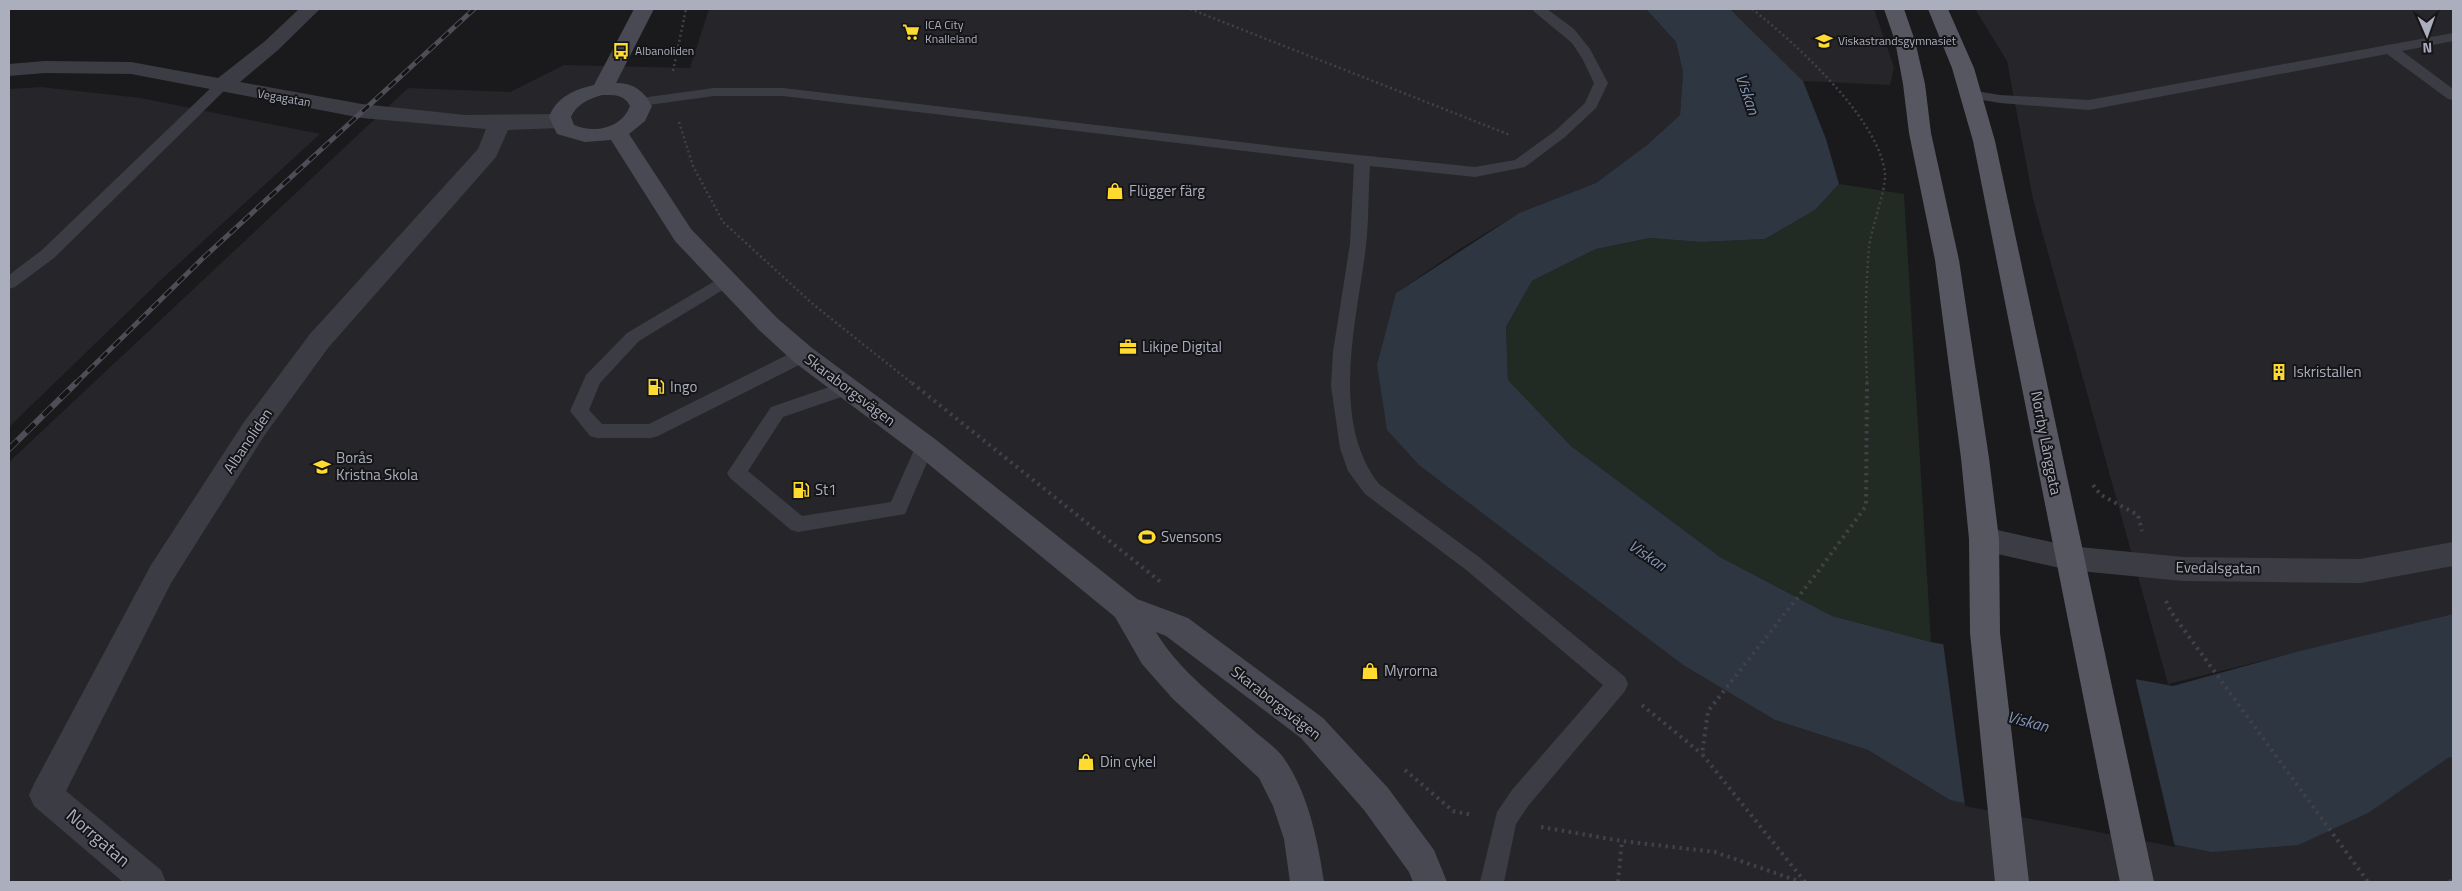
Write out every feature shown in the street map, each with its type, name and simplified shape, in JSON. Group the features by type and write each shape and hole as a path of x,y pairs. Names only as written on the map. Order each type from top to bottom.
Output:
{"main road":[{"path":"1894,9 1905,42 1914,84 1920,133 1947,260 1975,458 1984,540 1985,633 2012,882"},
{"name":"Norrby Långgata","path":"1938,9 1963,68 1984,141 2086,643 2137,882"}],"street":[{"path":"222,86 271,46 310,9"},
{"path":"602,89 644,9"},
{"name":"Vegagatan","path":"9,70 54,66 131,68 362,111 500,123 560,121"},
{"path":"602,89 628,91 641,102 636,118 616,131 599,135 583,136 565,129 560,121 563,109 571,101 602,89"},
{"name":"Albanoliden","path":"46,794 161,574 254,430 318,341 488,152 500,123"},
{"name":"Skaraborgsvägen","path":"616,131 683,235 725,281 803,354 925,446 1126,608 1177,627 1312,728 1376,799 1422,862 1430,882"},
{"name":"Evedalsgatan","path":"1984,540 2069,558 2183,569 2360,571 2453,554"},
{"name":"Skaraborgsvägen","path":"1126,608 1153,655 1184,689 1270,767 1289,803 1300,839 1307,882"},
{"name":"Norrgatan","path":"46,794 149,882"}],"lane":[{"path":"641,102 673,96 714,92 784,92 1475,172 1520,164 1560,134 1591,105 1601,83 1591,59 1572,32 1538,9"},
{"path":"1970,94 2000,99 2089,105 2453,37"},
{"path":"2390,49 2453,96"},
{"path":"9,283 48,254 222,86"},
{"path":"1362,160 1358,244 1342,352 1340,386 1349,448 1358,471 1372,489 1472,563 1617,684 1520,798 1505,820 1492,882"},
{"path":"725,281 633,337 592,380 579,411 597,431 651,431 803,354"},
{"path":"847,388 777,412 736,473 798,524 807,523 898,509 925,446"}],"path":[{"path":"686,9 673,63 673,96 681,132 693,166 723,222 814,306 1166,586"},
{"path":"1190,9 1514,136"},
{"path":"1702,754 1708,712 1817,573 1866,506 1866,360 1869,247 1885,175 1876,143 1861,119 1838,91 1779,30 1752,9"},
{"path":"2171,612 2368,882"},
{"path":"1617,684 1702,754 1805,882"},
{"path":"1402,768 1453,811 1622,841 1715,852 1801,882"},
{"path":"1618,882 1622,841"},
{"path":"2450,882 2453,877"}],"shaded area":[{"path":"709,9 1646,9 1676,42 1683,72 1680,115 1647,145 1596,183 1519,213 1458,250 1396,293 1420,466 1683,665 1775,720 1868,750 1950,800 2453,757 2453,882 9,882 9,462 408,88 510,92 564,65 690,68"},
{"name":"Viskastrandsgymnasiet","path":"1730,9 1874,9 1894,67 1890,85 1803,81"},
{"path":"1975,9 2453,9 2453,614 2168,684 2033,199 2007,61"},
{"path":"41,87 141,98 320,134 163,278 9,427 9,89"},
{"path":"1839,184 1904,194 1931,642 1832,616 1720,557 1571,446 1508,380 1506,327 1532,281 1596,249 1650,238 1701,242 1765,239 1815,210"}],"water":[{"name":"Viskan","path":"1646,9 1730,9 1803,81 1826,139 1839,184 1815,210 1765,239 1701,242 1650,238 1596,249 1532,281 1506,327 1508,380 1571,446 1720,557 1832,616 1931,642 2173,686 2296,652 2453,614 2453,757 2448,758 2368,813 2298,845 2212,852 1950,800 1868,750 1775,720 1683,665 1420,466 1387,430 1377,365 1396,293 1519,213 1596,183 1647,145 1680,115 1683,72 1676,42"}],"pier":[{"path":"1943,642 2135,677 2175,847 1965,806"}],"railway":[{"path":"75,384 202,259 474,9"},
{"path":"9,449 76,383"}],"place":[{"name":"ICA City Knalleland","path":"911,32"},
{"name":"Viskastrandsgymnasiet","path":"1824,41"},
{"name":"Albanoliden","path":"621,51"},
{"name":"Flügger färg","path":"1115,191"},
{"name":"Likipe Digital","path":"1128,347"},
{"name":"Iskristallen","path":"2279,372"},
{"name":"Ingo","path":"656,387"},
{"name":"Borås Kristna Skola","path":"322,467"},
{"name":"St1","path":"801,490"},
{"name":"Svensons","path":"1147,537"},
{"name":"Myrorna","path":"1370,671"},
{"name":"Din cykel","path":"1086,762"}]}
